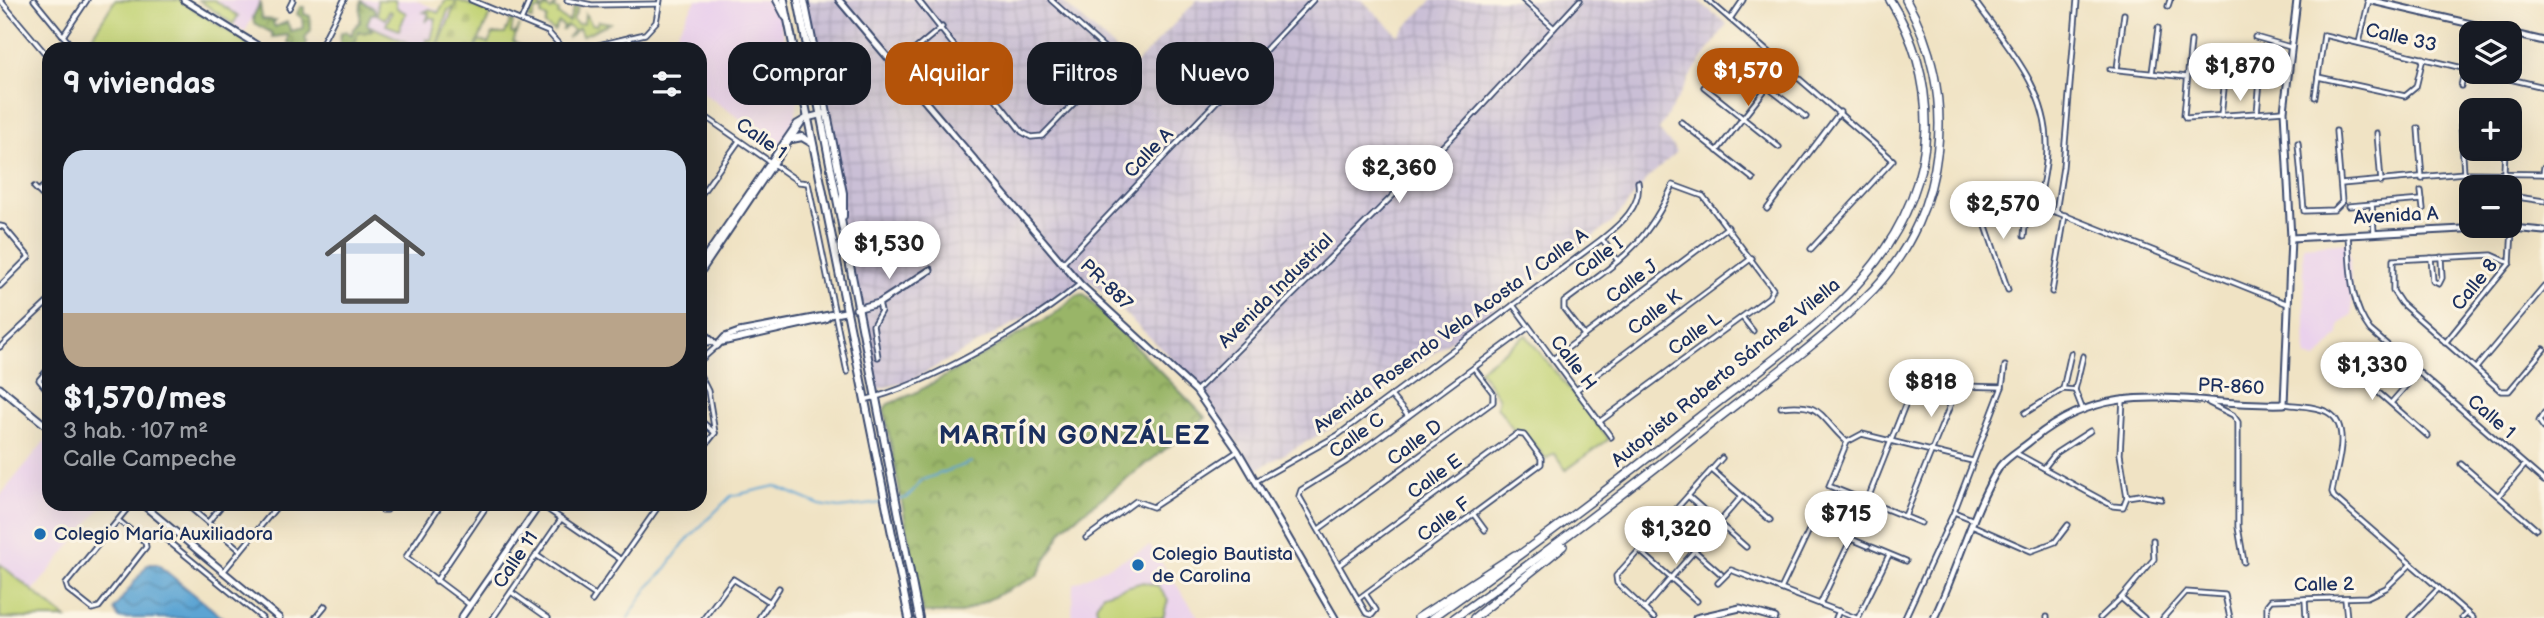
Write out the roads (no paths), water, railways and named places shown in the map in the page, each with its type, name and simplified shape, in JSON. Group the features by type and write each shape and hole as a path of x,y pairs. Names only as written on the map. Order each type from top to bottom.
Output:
{"highway":[{"name":"Autopista Roberto Sánchez Vilella","path":"1432,618 1549,535 1828,313 1858,284 1883,253 1910,204 1925,149 1925,99 1920,69 1898,12 1889,0"},
{"name":"Autopista Roberto Sánchez Vilella","path":"1454,618 1615,500 1846,315 1885,275 1909,240 1934,176 1940,120 1933,62 1906,0"},
{"path":"1474,618 1602,516 1615,500"},
{"path":"1418,618 1481,574 1549,535"}],"main road":[{"path":"777,0 789,22"},
{"path":"784,0 804,120 812,143 909,618"},
{"path":"797,0 843,194 842,229 856,309 919,618"},
{"path":"804,0 824,114"},
{"path":"792,139 802,137 812,143"}],"street":[{"path":"0,0 42,50"},
{"path":"34,0 68,42"},
{"path":"63,36 87,0"},
{"path":"184,0 251,42"},
{"path":"289,8 293,0"},
{"path":"323,42 344,0"},
{"path":"521,21 530,0"},
{"path":"567,0 660,2 652,30 610,42"},
{"name":"PR-887","path":"839,0 885,54"},
{"path":"918,0 942,27 1022,132 1031,137 1042,135 1107,69 1112,59 1109,52 1051,0"},
{"name":"Calle A","path":"1062,264 1313,0"},
{"path":"1523,0 1554,28"},
{"name":"Avenida Industrial","path":"1196,391 1466,123 1580,0"},
{"path":"1708,0 1893,160 1811,249"},
{"path":"1730,19 1743,0"},
{"path":"1974,0 2022,66 2038,97 2046,125 2047,150 2038,208"},
{"path":"2056,212 2063,167 2077,0"},
{"path":"2168,6 2170,0"},
{"name":"PR-860","path":"1934,618 1999,468 2051,425 2082,408 2145,397 2209,403 2284,404 2291,238 2284,111 2297,0"},
{"path":"2359,43 2368,0 2544,41"},
{"path":"475,1 548,32 557,42"},
{"path":"2116,69 2124,14"},
{"path":"924,42 942,27"},
{"path":"2152,73 2158,28"},
{"name":"Calle 33","path":"2318,76 2324,34 2459,67"},
{"path":"630,37 630,42"},
{"path":"2255,37 2290,47"},
{"path":"2191,41 2184,115 2198,118 2284,111"},
{"path":"2221,117 2228,52"},
{"path":"1728,57 1806,117"},
{"path":"2315,97 2318,76 2405,96 2416,87 2423,58"},
{"path":"1717,150 1783,67"},
{"path":"2110,69 2187,77"},
{"path":"2257,113 2261,71"},
{"path":"2522,82 2544,87"},
{"path":"1704,87 1779,147"},
{"name":"PR-887","path":"928,105 1080,284 1196,391 1238,451 1334,618"},
{"path":"1767,209 1840,112"},
{"path":"707,263 797,124 824,114"},
{"name":"Calle 1","path":"707,119 799,182 808,183 833,314"},
{"path":"707,255 804,120"},
{"path":"1681,122 1753,179"},
{"path":"2418,128 2422,179"},
{"path":"2298,143 2304,211 2334,210 2340,206 2336,131"},
{"path":"2377,133 2381,181"},
{"path":"707,186 739,141"},
{"path":"2463,161 2464,173"},
{"path":"2504,161 2504,172"},
{"path":"2340,184 2422,179 2464,173 2543,174 2544,167"},
{"name":"Avenida Rosendo Vela Acosta / Calle A","path":"1255,481 1338,435 1602,239 1632,209 1639,190 1638,182"},
{"name":"Calle I","path":"1584,335 1564,309 1564,302 1634,249 1647,233 1673,185 1703,196 1752,258"},
{"path":"34,187 42,195"},
{"path":"38,191 42,188"},
{"path":"2421,191 2423,209"},
{"path":"1955,194 2056,212 2290,305"},
{"path":"2522,198 2544,201"},
{"path":"1976,199 2008,290"},
{"path":"2349,206 2422,200"},
{"path":"2372,204 2374,232"},
{"path":"2024,236 2027,206"},
{"path":"2052,292 2065,215"},
{"path":"0,226 4,227 29,257 0,286"},
{"name":"Calle J","path":"1552,359 1728,227"},
{"name":"Avenida A","path":"2522,228 2544,231"},
{"name":"Avenida A","path":"2291,238 2459,229"},
{"name":"Calle 1","path":"2348,234 2353,297 2359,315 2370,330 2544,481"},
{"name":"Calle 8","path":"2445,343 2510,264 2511,238"},
{"path":"1602,239 1618,261"},
{"path":"2510,264 2492,255 2392,262 2393,291 2400,303 2501,391 2509,391 2544,349"},
{"path":"2431,258 2433,279 2439,284 2442,278 2441,257"},
{"name":"Calle L","path":"1599,422 1773,292 1752,258"},
{"name":"Calle K","path":"1576,390 1752,258"},
{"path":"856,309 879,303 930,270"},
{"path":"863,400 913,385 1055,305 1080,284"},
{"path":"2476,368 2544,287"},
{"path":"878,357 873,326 881,311 879,303"},
{"name":"Calle H","path":"1513,305 1611,437"},
{"path":"0,347 42,308"},
{"path":"707,354 717,343 764,329 845,312"},
{"path":"833,314 847,372"},
{"path":"1742,317 1753,331"},
{"name":"Calle C","path":"1358,599 1299,496 1301,490 1346,462 1529,327"},
{"path":"707,335 717,343"},
{"path":"707,339 717,343"},
{"path":"2331,351 2428,436"},
{"path":"2063,390 2071,353"},
{"path":"2082,408 2075,390 2083,356"},
{"path":"1867,501 1917,375 1917,370 1912,366"},
{"path":"1905,618 1954,512 2002,387 2005,366"},
{"name":"Calle D","path":"1319,529 1493,402 1493,393 1474,368"},
{"path":"2391,403 2418,372"},
{"path":"1905,516 1958,386 2002,387"},
{"path":"0,388 42,422"},
{"path":"707,389 715,433 707,443"},
{"path":"2025,412 2063,390 2075,390"},
{"path":"1391,396 1408,416"},
{"path":"2016,453 2113,506 2123,507 2127,497 2120,454 2123,399"},
{"path":"2209,403 2233,415 2238,422 2238,527 2244,562"},
{"path":"1781,407 1803,404 1817,408 1847,442"},
{"path":"2284,404 2327,411 2338,421 2342,437 2332,492 2473,618"},
{"path":"2544,413 2539,421 2544,428"},
{"path":"707,426 715,433"},
{"path":"2044,468 2056,453 2090,431"},
{"name":"Calle E","path":"1339,565 1517,434 1524,435 1541,460"},
{"path":"1922,523 1829,486 1847,442 1858,434 1972,461"},
{"path":"1086,538 1136,501 1153,506 1238,451"},
{"path":"1654,618 1615,579 1722,458"},
{"name":"Calle F","path":"1358,599 1474,515 1541,464 1541,460"},
{"path":"2461,464 2536,529"},
{"path":"2498,496 2525,465"},
{"path":"1712,470 1770,520"},
{"path":"2127,497 2140,495 2161,499"},
{"path":"1688,496 1745,547"},
{"path":"1644,609 1742,496"},
{"path":"118,520 145,542 146,547 99,607 92,609 68,590 66,584 118,520 125,511"},
{"path":"150,511 279,618"},
{"path":"195,511 240,550"},
{"path":"208,522 217,511"},
{"path":"223,572 273,511"},
{"path":"436,511 405,557 470,605"},
{"path":"436,581 483,511"},
{"path":"461,618 535,511"},
{"path":"550,511 620,559"},
{"path":"592,601 655,511"},
{"path":"1954,512 2031,551 2055,542 2068,525"},
{"path":"1474,515 1485,530"},
{"name":"Calle 11","path":"493,618 561,519"},
{"path":"1664,523 1721,574"},
{"path":"1781,589 1812,524 1906,561"},
{"path":"169,527 163,537 262,618"},
{"path":"1820,604 1851,540"},
{"path":"2100,618 2154,559 2153,540"},
{"path":"1639,550 1697,601"},
{"path":"536,555 595,595"},
{"path":"1718,583 1731,570 1857,618 1889,555"},
{"name":"Calle 2","path":"2267,618 2268,603 2271,600 2367,597 2386,588 2411,564"},
{"path":"704,618 733,579 770,602"},
{"path":"759,618 779,588"},
{"path":"2410,618 2439,588"},
{"path":"511,592 548,618"},
{"path":"2163,618 2186,592 2225,595 2230,618"},
{"path":"1358,599 1366,613 1372,615 1376,610 1366,595"},
{"path":"2121,598 2140,617"},
{"path":"2305,599 2306,618"},
{"path":"2345,599 2347,618"},
{"path":"315,618 325,606"},
{"path":"1696,618 1740,608 1775,618"},
{"path":"1836,618 1839,611"},
{"path":"2462,618 2467,613"}],"water":[{"path":"148,564 157,564 223,618 119,618 114,609"}],"waterway":[{"path":"628,618 649,586 664,571 684,543 731,496 775,486 820,505 839,508 874,504 907,498 922,480 972,462"}],"place":[{"name":"Colegio María Auxiliadora","path":"40,534"},
{"name":"Colegio Bautista de Carolina","path":"1138,565"}],"district":[{"name":"MARTÍN GONZÁLEZ","path":"1075,436"}]}
